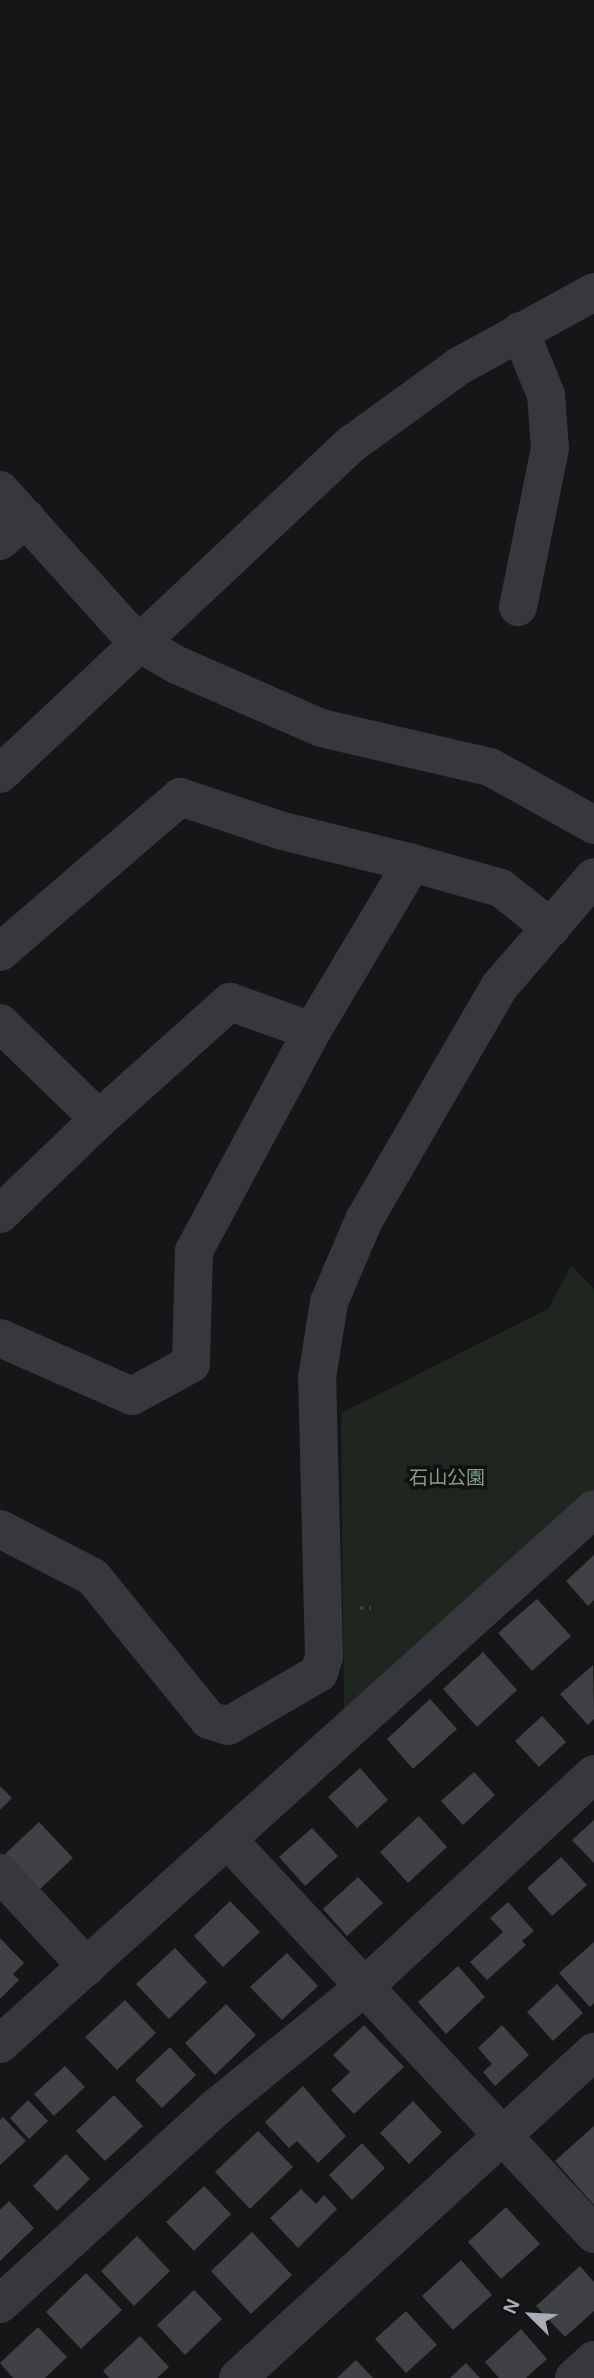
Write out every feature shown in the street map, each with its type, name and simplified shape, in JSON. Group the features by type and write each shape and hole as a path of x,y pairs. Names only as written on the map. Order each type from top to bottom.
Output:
{"street":[{"path":"0,774 137,642 220,573 353,443 459,366 594,292"},
{"path":"518,607 550,449 546,395 520,331"},
{"path":"0,490 13,530 137,642 187,671 321,728 491,767 594,825"},
{"path":"0,952 180,797 279,830 501,888 551,928"},
{"path":"0,1338 132,1396 191,1364 194,1251 312,1031 412,863"},
{"path":"0,1529 93,1577 209,1720 228,1726 319,1673 324,1657 317,1378 329,1302 364,1220 499,988 594,877"},
{"path":"0,1214 99,1119 230,1002 312,1031"},
{"path":"0,1023 99,1119"},
{"path":"0,2044 230,1842 594,1509"},
{"path":"0,2304 214,2109 363,1988 594,1774"},
{"path":"230,1842 594,2234"},
{"path":"0,1872 87,1967"},
{"path":"238,2378 594,2052"},
{"path":"574,2378 594,2360"}],"green space":[{"name":"石山公園","path":"571,1266 594,1289 594,1490 344,1712 341,1413 548,1309"}],"building":[{"path":"594,1555 594,1600 588,1606 566,1581"},
{"path":"537,1599 571,1636 532,1671 498,1633"},
{"path":"483,1652 517,1690 477,1727 443,1689"},
{"path":"593,1665 594,1719 588,1725 560,1694"},
{"path":"430,1699 457,1729 413,1769 387,1739"},
{"path":"542,1716 566,1742 539,1767 515,1741"},
{"path":"360,1768 388,1800 357,1828 328,1797"},
{"path":"474,1772 495,1795 463,1825 441,1801"},
{"path":"0,1786 12,1798 0,1810"},
{"path":"419,1816 447,1847 408,1883 380,1852"},
{"path":"594,1820 594,1863 572,1840"},
{"path":"39,1822 73,1858 39,1890 5,1854"},
{"path":"312,1828 338,1856 305,1886 279,1857"},
{"path":"561,1857 587,1885 552,1916 527,1888"},
{"path":"358,1877 383,1903 347,1936 323,1909"},
{"path":"230,1901 260,1932 223,1967 194,1936"},
{"path":"508,1902 534,1931 522,1941 526,1945 487,1980 470,1962 503,1932 490,1918"},
{"path":"0,1938 24,1963 13,1974 19,1980 0,1999"},
{"path":"594,1942 594,2003 590,2007 559,1973"},
{"path":"175,1948 207,1982 169,2019 136,1984"},
{"path":"287,1953 318,1986 282,2020 250,1987"},
{"path":"458,1966 485,1997 446,2034 418,2002"},
{"path":"557,1984 583,2013 553,2041 527,2012"},
{"path":"125,2000 156,2033 117,2070 85,2037"},
{"path":"226,2004 256,2035 215,2075 185,2043"},
{"path":"364,2025 404,2067 354,2114 331,2090 350,2072 333,2055"},
{"path":"502,2025 529,2055 495,2086 483,2072 492,2064 478,2048"},
{"path":"170,2047 196,2075 162,2108 135,2080"},
{"path":"65,2066 85,2087 54,2116 34,2094"},
{"path":"303,2086 346,2136 318,2163 297,2141 289,2148 265,2122"},
{"path":"114,2095 143,2126 105,2161 76,2131"},
{"path":"28,2100 48,2121 29,2139 10,2118"},
{"path":"413,2101 442,2132 409,2164 380,2133"},
{"path":"3,2117 26,2141 0,2165 0,2120"},
{"path":"594,2126 594,2205 555,2161"},
{"path":"258,2131 293,2167 250,2209 215,2172"},
{"path":"362,2143 385,2168 352,2200 329,2175"},
{"path":"66,2154 90,2179 57,2211 33,2186"},
{"path":"204,2186 231,2214 194,2251 166,2222"},
{"path":"301,2189 316,2204 324,2195 337,2209 298,2248 270,2218"},
{"path":"9,2201 34,2228 0,2261 0,2210"},
{"path":"506,2207 540,2244 501,2279 468,2242"},
{"path":"252,2232 292,2275 251,2314 211,2271"},
{"path":"137,2236 170,2271 134,2306 101,2271"},
{"path":"461,2260 492,2295 453,2330 422,2296"},
{"path":"580,2266 594,2282 594,2311 565,2337 536,2306"},
{"path":"86,2273 122,2310 81,2349 46,2312"},
{"path":"194,2290 222,2319 185,2355 157,2325"},
{"path":"406,2311 437,2345 406,2373 375,2339"},
{"path":"38,2327 67,2357 45,2378 13,2378 0,2363"},
{"path":"521,2329 547,2359 526,2378 499,2378 485,2362"},
{"path":"140,2336 169,2367 157,2378 109,2378 103,2371"},
{"path":"356,2360 373,2378 337,2378"},
{"path":"466,2363 480,2378 450,2378"}]}
